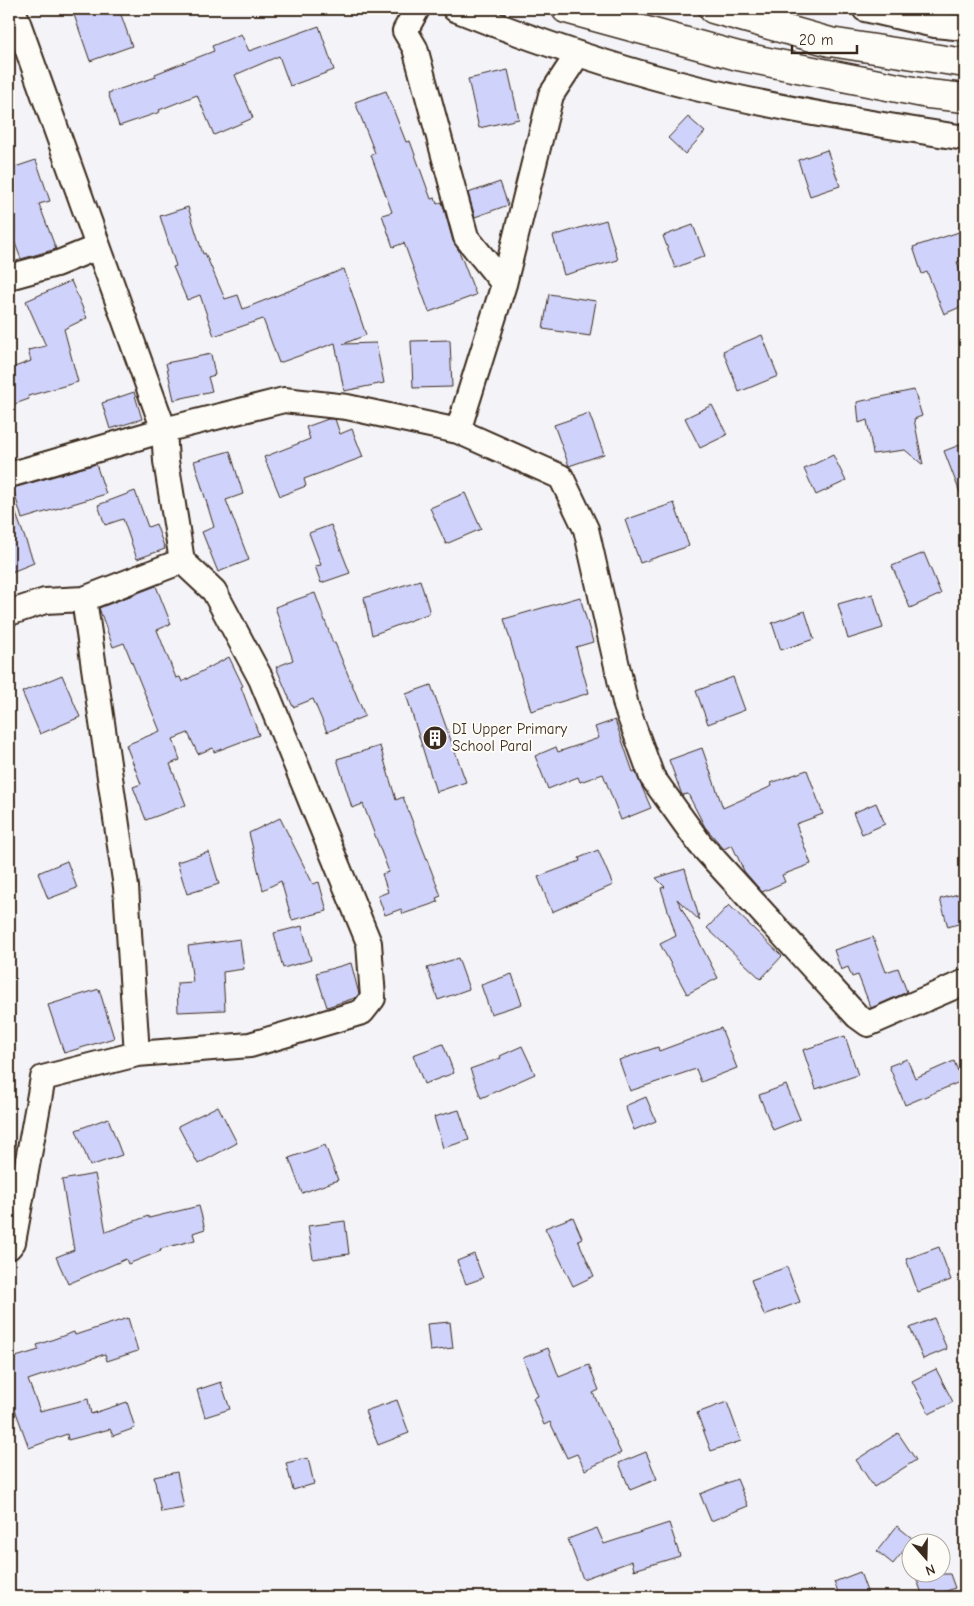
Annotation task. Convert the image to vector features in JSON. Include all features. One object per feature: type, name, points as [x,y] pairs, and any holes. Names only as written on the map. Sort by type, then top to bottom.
[{"type":"highway","points":[[566,9],[738,56],[928,94],[965,98]]},
{"type":"highway","points":[[713,9],[830,42],[965,63]]},
{"type":"street","points":[[9,1247],[13,1242],[42,1078],[137,1054],[250,1045],[362,1012],[373,998],[369,943],[261,679],[214,591],[182,561],[166,461],[164,430],[13,9]]},
{"type":"street","points":[[417,9],[405,31],[415,48],[466,237],[504,284]]},
{"type":"street","points":[[455,9],[578,54],[696,88],[860,122],[965,138]]},
{"type":"street","points":[[866,9],[935,25],[965,28]]},
{"type":"street","points":[[458,431],[504,284],[551,95],[578,54]]},
{"type":"street","points":[[9,277],[56,264],[98,247]]},
{"type":"street","points":[[9,475],[164,430],[284,400],[347,407],[458,431],[561,477],[586,529],[626,706],[652,777],[700,844],[857,1016],[868,1024],[965,982]]},
{"type":"street","points":[[9,612],[45,602],[84,598],[182,561]]},
{"type":"street","points":[[84,598],[126,887],[137,1054]]},
{"type":"building","points":[[72,9],[119,9],[132,46],[90,61]]},
{"type":"building","points":[[319,26],[334,70],[290,86],[279,56],[235,75],[253,118],[214,135],[197,95],[159,110],[160,112],[119,126],[108,93],[156,77],[155,74],[214,51],[212,46],[241,34],[249,51]]},
{"type":"building","points":[[508,70],[519,119],[479,128],[468,79]]},
{"type":"building","points":[[386,91],[406,142],[410,141],[431,199],[435,198],[437,204],[442,202],[453,241],[459,251],[476,295],[429,312],[404,243],[393,247],[382,215],[392,212],[371,155],[375,153],[355,102]]},
{"type":"building","points":[[688,117],[705,132],[685,154],[668,138]]},
{"type":"building","points":[[827,150],[840,186],[810,196],[798,160]]},
{"type":"building","points":[[36,160],[50,201],[39,204],[56,249],[21,259],[10,230],[15,228],[9,211],[9,169]]},
{"type":"building","points":[[500,182],[508,205],[475,217],[468,193]]},
{"type":"building","points":[[188,207],[203,254],[205,253],[225,299],[238,295],[243,309],[344,269],[366,335],[343,344],[376,343],[384,383],[344,391],[335,343],[279,363],[263,319],[214,336],[200,295],[187,300],[173,267],[176,266],[160,216]]},
{"type":"building","points":[[606,220],[618,260],[564,275],[553,236]]},
{"type":"building","points":[[693,225],[705,256],[675,268],[663,236]]},
{"type":"building","points":[[959,232],[965,250],[965,260],[957,262],[965,284],[965,305],[944,314],[927,272],[922,274],[913,247]]},
{"type":"building","points":[[71,281],[87,318],[64,329],[78,382],[28,396],[29,399],[9,406],[9,369],[31,361],[28,350],[46,346],[26,301]]},
{"type":"building","points":[[549,294],[596,301],[590,336],[543,329]]},
{"type":"building","points":[[762,335],[778,376],[739,392],[723,351]]},
{"type":"building","points":[[450,340],[452,387],[413,388],[411,341]]},
{"type":"building","points":[[211,354],[215,375],[208,377],[212,391],[174,400],[166,363]]},
{"type":"building","points":[[914,390],[922,416],[914,419],[923,465],[905,450],[873,454],[867,420],[859,423],[857,402]]},
{"type":"building","points":[[134,392],[142,419],[110,429],[102,403]]},
{"type":"building","points":[[712,405],[727,435],[700,448],[685,418]]},
{"type":"building","points":[[589,413],[604,454],[569,466],[554,425]]},
{"type":"building","points":[[328,419],[335,419],[340,434],[352,429],[363,457],[304,479],[306,486],[280,496],[264,457],[310,439],[306,427]]},
{"type":"building","points":[[965,443],[965,502],[964,503],[944,451]]},
{"type":"building","points":[[230,451],[243,494],[226,500],[249,560],[218,572],[202,532],[214,527],[194,461]]},
{"type":"building","points":[[833,455],[846,481],[816,495],[804,469]]},
{"type":"building","points":[[96,464],[106,494],[22,519],[13,488]]},
{"type":"building","points":[[135,491],[148,527],[156,524],[165,549],[137,559],[123,519],[105,525],[98,505]]},
{"type":"building","points":[[465,493],[481,529],[446,544],[430,508]]},
{"type":"building","points":[[11,500],[34,563],[9,573],[9,501]]},
{"type":"building","points":[[674,503],[689,546],[640,563],[625,520]]},
{"type":"building","points":[[331,525],[350,573],[321,583],[315,566],[321,565],[309,533]]},
{"type":"building","points":[[924,553],[941,594],[910,608],[892,566]]},
{"type":"building","points":[[420,580],[430,613],[372,635],[364,598]]},
{"type":"building","points":[[156,586],[171,624],[157,630],[176,678],[180,677],[182,682],[229,657],[243,686],[241,687],[259,735],[214,752],[213,748],[198,754],[188,733],[173,739],[180,760],[170,764],[186,805],[146,820],[133,787],[141,784],[126,745],[160,731],[124,643],[113,647],[99,608]]},
{"type":"building","points":[[315,593],[333,643],[335,643],[365,716],[327,732],[313,699],[293,707],[276,667],[293,660],[275,607]]},
{"type":"building","points":[[873,594],[883,628],[848,639],[838,604]]},
{"type":"building","points":[[580,597],[593,642],[576,647],[589,693],[531,711],[504,619]]},
{"type":"building","points":[[805,611],[814,639],[781,650],[772,623]]},
{"type":"building","points":[[62,675],[80,717],[40,734],[22,692]]},
{"type":"building","points":[[733,677],[745,710],[708,724],[696,691]]},
{"type":"building","name":"DI Upper Primary School Paral","points":[[431,685],[466,782],[436,792],[406,694]]},
{"type":"building","points":[[615,720],[633,772],[635,771],[651,808],[621,820],[603,774],[580,782],[578,777],[548,789],[535,756],[556,747],[558,752],[599,738],[595,727]]},
{"type":"building","points":[[380,746],[396,800],[403,797],[441,896],[436,898],[438,902],[403,914],[401,909],[385,915],[378,896],[388,892],[382,874],[389,872],[363,804],[352,808],[337,759]]},
{"type":"building","points":[[702,748],[723,808],[772,786],[771,783],[807,770],[823,814],[796,824],[811,864],[782,875],[785,882],[762,892],[744,871],[732,845],[724,849],[705,827],[688,794],[682,795],[669,760]]},
{"type":"building","points":[[876,803],[885,824],[862,834],[853,813]]},
{"type":"building","points":[[280,818],[313,884],[319,882],[327,911],[292,920],[281,881],[263,890],[249,833]]},
{"type":"building","points":[[598,850],[613,885],[552,912],[538,877],[580,861],[579,858]]},
{"type":"building","points":[[209,852],[219,884],[187,894],[177,862]]},
{"type":"building","points":[[67,861],[77,888],[48,899],[38,873]]},
{"type":"building","points":[[685,869],[700,921],[677,899],[718,978],[687,994],[660,944],[676,936],[661,888],[665,887],[656,878]]},
{"type":"building","points":[[965,892],[965,922],[948,927],[940,899]]},
{"type":"building","points":[[729,905],[782,956],[761,979],[707,928]]},
{"type":"building","points":[[302,926],[311,960],[283,968],[274,933]]},
{"type":"building","points":[[873,937],[886,972],[898,968],[907,992],[871,1008],[858,975],[852,977],[848,967],[841,970],[834,950]]},
{"type":"building","points":[[240,939],[244,969],[223,972],[225,1010],[178,1012],[177,983],[193,982],[188,946]]},
{"type":"building","points":[[458,958],[469,989],[438,1000],[427,968]]},
{"type":"building","points":[[351,963],[359,994],[355,998],[327,1007],[316,973]]},
{"type":"building","points":[[512,974],[522,1004],[491,1014],[481,985]]},
{"type":"building","points":[[99,989],[114,1038],[64,1053],[48,1005]]},
{"type":"building","points":[[721,1028],[737,1068],[701,1082],[696,1069],[630,1091],[619,1060],[658,1047],[659,1051]]},
{"type":"building","points":[[845,1036],[858,1075],[816,1089],[803,1050]]},
{"type":"building","points":[[443,1044],[454,1073],[424,1084],[413,1055]]},
{"type":"building","points":[[522,1046],[535,1074],[481,1098],[470,1069],[501,1058],[500,1056]]},
{"type":"building","points":[[907,1059],[915,1078],[954,1061],[962,1081],[905,1105],[889,1066]]},
{"type":"building","points":[[786,1085],[800,1119],[773,1130],[759,1095]]},
{"type":"building","points":[[646,1097],[656,1121],[634,1130],[625,1106]]},
{"type":"building","points":[[218,1106],[237,1143],[198,1164],[178,1126]]},
{"type":"building","points":[[459,1110],[469,1140],[443,1148],[434,1117]]},
{"type":"building","points":[[108,1118],[122,1155],[90,1166],[76,1130]]},
{"type":"building","points":[[325,1145],[338,1180],[302,1193],[289,1158]]},
{"type":"building","points":[[95,1174],[106,1232],[148,1216],[149,1218],[199,1206],[205,1229],[193,1233],[195,1240],[160,1249],[161,1251],[128,1264],[126,1259],[68,1284],[56,1257],[74,1250],[62,1180]]},
{"type":"building","points":[[573,1217],[582,1238],[578,1240],[594,1276],[573,1286],[545,1228]]},
{"type":"building","points":[[345,1221],[349,1254],[313,1259],[308,1226]]},
{"type":"building","points":[[939,1247],[951,1280],[918,1292],[906,1259]]},
{"type":"building","points":[[474,1254],[483,1278],[466,1284],[457,1261]]},
{"type":"building","points":[[787,1267],[800,1302],[764,1315],[751,1280]]},
{"type":"building","points":[[128,1318],[138,1351],[107,1361],[105,1354],[28,1380],[40,1411],[88,1399],[91,1414],[127,1402],[135,1428],[113,1436],[110,1429],[68,1440],[67,1434],[29,1448],[9,1393],[9,1359],[39,1350],[37,1345],[74,1332],[75,1335]]},
{"type":"building","points":[[934,1318],[947,1349],[923,1359],[910,1328]]},
{"type":"building","points":[[450,1322],[453,1348],[430,1351],[427,1324]]},
{"type":"building","points":[[548,1348],[559,1377],[589,1365],[599,1390],[593,1393],[621,1453],[585,1470],[577,1454],[567,1458],[550,1422],[544,1425],[533,1398],[538,1396],[523,1358]]},
{"type":"building","points":[[936,1369],[953,1402],[929,1414],[912,1381]]},
{"type":"building","points":[[221,1382],[230,1409],[205,1417],[197,1390]]},
{"type":"building","points":[[397,1400],[409,1433],[378,1445],[365,1411]]},
{"type":"building","points":[[727,1402],[741,1441],[711,1451],[697,1413]]},
{"type":"building","points":[[898,1433],[916,1460],[874,1487],[856,1460]]},
{"type":"building","points":[[646,1452],[657,1479],[630,1490],[619,1463]]},
{"type":"building","points":[[308,1458],[314,1484],[293,1490],[286,1463]]},
{"type":"building","points":[[177,1472],[184,1508],[161,1512],[154,1477]]},
{"type":"building","points":[[737,1479],[748,1506],[711,1521],[700,1494]]},
{"type":"building","points":[[669,1523],[680,1556],[634,1570],[632,1561],[583,1579],[568,1539],[597,1528],[604,1544]]},
{"type":"building","points":[[897,1526],[907,1534],[902,1534],[902,1553],[893,1564],[877,1551]]},
{"type":"building","points":[[860,1572],[869,1597],[840,1597],[834,1582]]},
{"type":"building","points":[[952,1580],[955,1588],[930,1597],[923,1597],[918,1584],[952,1584]]},
{"type":"place","name":"DI Upper Primary School Paral","points":[[435,738]]}]
